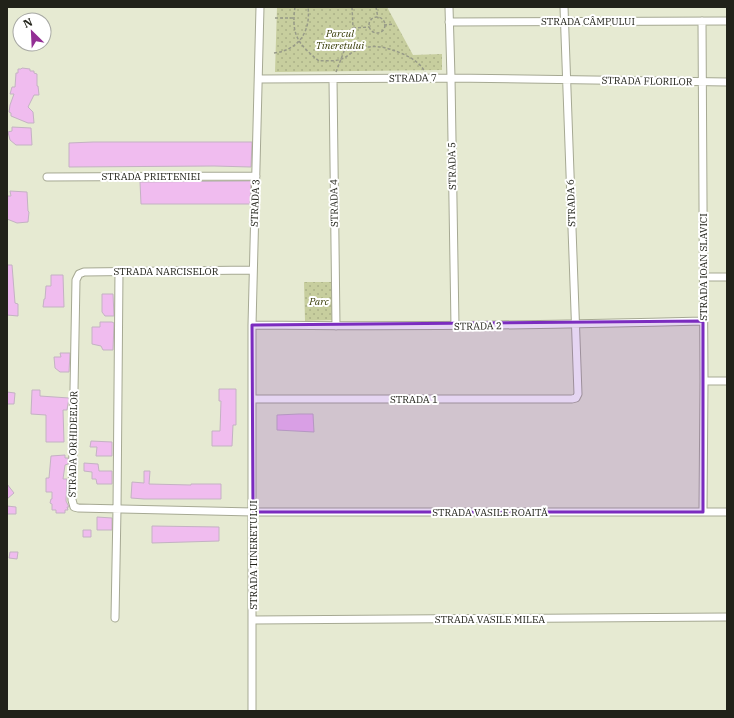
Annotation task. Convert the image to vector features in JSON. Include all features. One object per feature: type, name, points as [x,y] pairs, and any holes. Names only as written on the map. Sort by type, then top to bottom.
[{"type":"street","name":"STRADA 3","points":[[252,399],[253,270],[260,7]]},
{"type":"street","name":"STRADA 5","points":[[448,7],[451,78],[455,326]]},
{"type":"street","name":"STRADA 6","points":[[564,7],[576,324],[578,394],[576,398]]},
{"type":"street","name":"STRADA IOAN SLAVICI","points":[[702,21],[704,277],[703,512]]},
{"type":"street","name":"STRADA CÂMPULUI","points":[[449,22],[727,21]]},
{"type":"street","name":"STRADA 7","points":[[259,79],[451,78],[567,80]]},
{"type":"street","name":"STRADA 4","points":[[333,79],[336,326]]},
{"type":"street","name":"STRADA FLORILOR","points":[[567,80],[727,82]]},
{"type":"street","name":"STRADA PRIETENIEI","points":[[47,177],[256,176]]},
{"type":"street","name":"STRADA NARCISELOR","points":[[79,274],[84,272],[119,271],[253,270]]},
{"type":"street","points":[[115,618],[119,271]]},
{"type":"street","name":"STRADA ORHIDEELOR","points":[[79,274],[76,280],[72,500],[74,507],[253,512]]},
{"type":"street","points":[[704,277],[727,277]]},
{"type":"street","name":"STRADA 2","points":[[252,325],[455,326],[703,321]]},
{"type":"street","points":[[704,381],[727,381]]},
{"type":"street","name":"STRADA 1","points":[[252,399],[572,400],[576,398]]},
{"type":"street","name":"STRADA TINERETULUI","points":[[252,399],[252,711]]},
{"type":"street","name":"STRADA VASILE ROAITĂ","points":[[253,512],[727,512]]},
{"type":"street","name":"STRADA VASILE MILEA","points":[[253,620],[727,616]]},
{"type":"path","points":[[295,7],[295,32],[299,42],[304,50],[319,61],[340,60],[355,51],[367,48],[390,48],[410,57],[421,65],[425,72]]},
{"type":"path","points":[[274,53],[290,48],[299,42],[304,36],[308,26],[308,7]]},
{"type":"path","points":[[333,79],[353,28],[352,7]]},
{"type":"path","points":[[376,7],[378,18],[381,19],[384,25],[382,31],[376,33],[372,32],[369,26],[371,20],[378,18]]},
{"type":"path","points":[[275,18],[294,18]]},
{"type":"path","points":[[384,25],[394,24]]},
{"type":"path","points":[[353,28],[369,26]]},
{"type":"highlighted area","points":[[703,321],[703,512],[253,512],[252,325]]},
{"type":"green space","name":"Parcul Tineretului","points":[[277,7],[387,7],[413,55],[442,54],[442,70],[275,72]]},
{"type":"green space","name":"Parc","points":[[304,282],[334,282],[334,320],[305,321]]},
{"type":"building","points":[[18,69],[30,69],[30,71],[34,71],[34,73],[37,74],[39,95],[34,95],[28,107],[33,112],[34,123],[28,123],[11,116],[11,113],[9,112],[14,94],[10,94],[12,87],[15,87],[16,73],[18,73]]},
{"type":"building","points":[[12,127],[31,128],[32,145],[16,145],[10,140],[8,132],[12,131]]},
{"type":"building","points":[[252,142],[251,167],[69,167],[69,143]]},
{"type":"building","points":[[251,181],[250,204],[141,204],[140,182]]},
{"type":"building","points":[[10,191],[27,192],[29,212],[28,222],[17,223],[7,219],[7,196],[11,196]]},
{"type":"building","points":[[7,265],[12,265],[15,303],[18,304],[18,316],[7,315]]},
{"type":"building","points":[[51,275],[63,275],[64,307],[43,307],[46,286],[51,286]]},
{"type":"building","points":[[102,294],[113,294],[114,316],[105,316],[102,312]]},
{"type":"building","points":[[100,322],[114,323],[113,350],[103,350],[101,346],[92,344],[92,327],[100,327]]},
{"type":"building","points":[[60,353],[70,353],[69,372],[60,372],[55,368],[54,357],[61,357]]},
{"type":"building","points":[[219,389],[236,389],[236,425],[233,425],[232,446],[212,446],[212,431],[220,431],[221,401],[219,401]]},
{"type":"building","points":[[32,390],[40,390],[40,396],[69,398],[67,410],[63,410],[64,442],[46,442],[46,415],[31,414]]},
{"type":"building","points":[[7,392],[15,393],[14,404],[7,404]]},
{"type":"building","points":[[313,414],[314,432],[277,430],[277,415]]},
{"type":"building","points":[[91,441],[112,442],[112,456],[96,456],[97,447],[90,447]]},
{"type":"building","points":[[65,455],[65,458],[68,458],[68,464],[65,465],[63,479],[67,479],[66,501],[69,507],[67,507],[68,510],[65,510],[65,513],[56,513],[56,510],[52,510],[52,504],[50,503],[52,499],[52,492],[46,492],[46,478],[49,478],[51,456]]},
{"type":"building","points":[[84,463],[98,464],[99,471],[112,471],[112,484],[97,484],[96,479],[92,479],[92,472],[84,471]]},
{"type":"building","points":[[144,471],[150,471],[149,484],[221,484],[221,499],[131,498],[132,482],[144,483]]},
{"type":"building","points":[[7,484],[14,493],[7,499]]},
{"type":"building","points":[[7,506],[16,507],[16,514],[7,514]]},
{"type":"building","points":[[97,517],[112,518],[112,530],[97,530]]},
{"type":"building","points":[[152,526],[219,527],[219,541],[152,543]]},
{"type":"building","points":[[83,530],[91,530],[91,537],[83,537]]},
{"type":"building","points":[[10,552],[18,552],[17,559],[9,558]]}]
